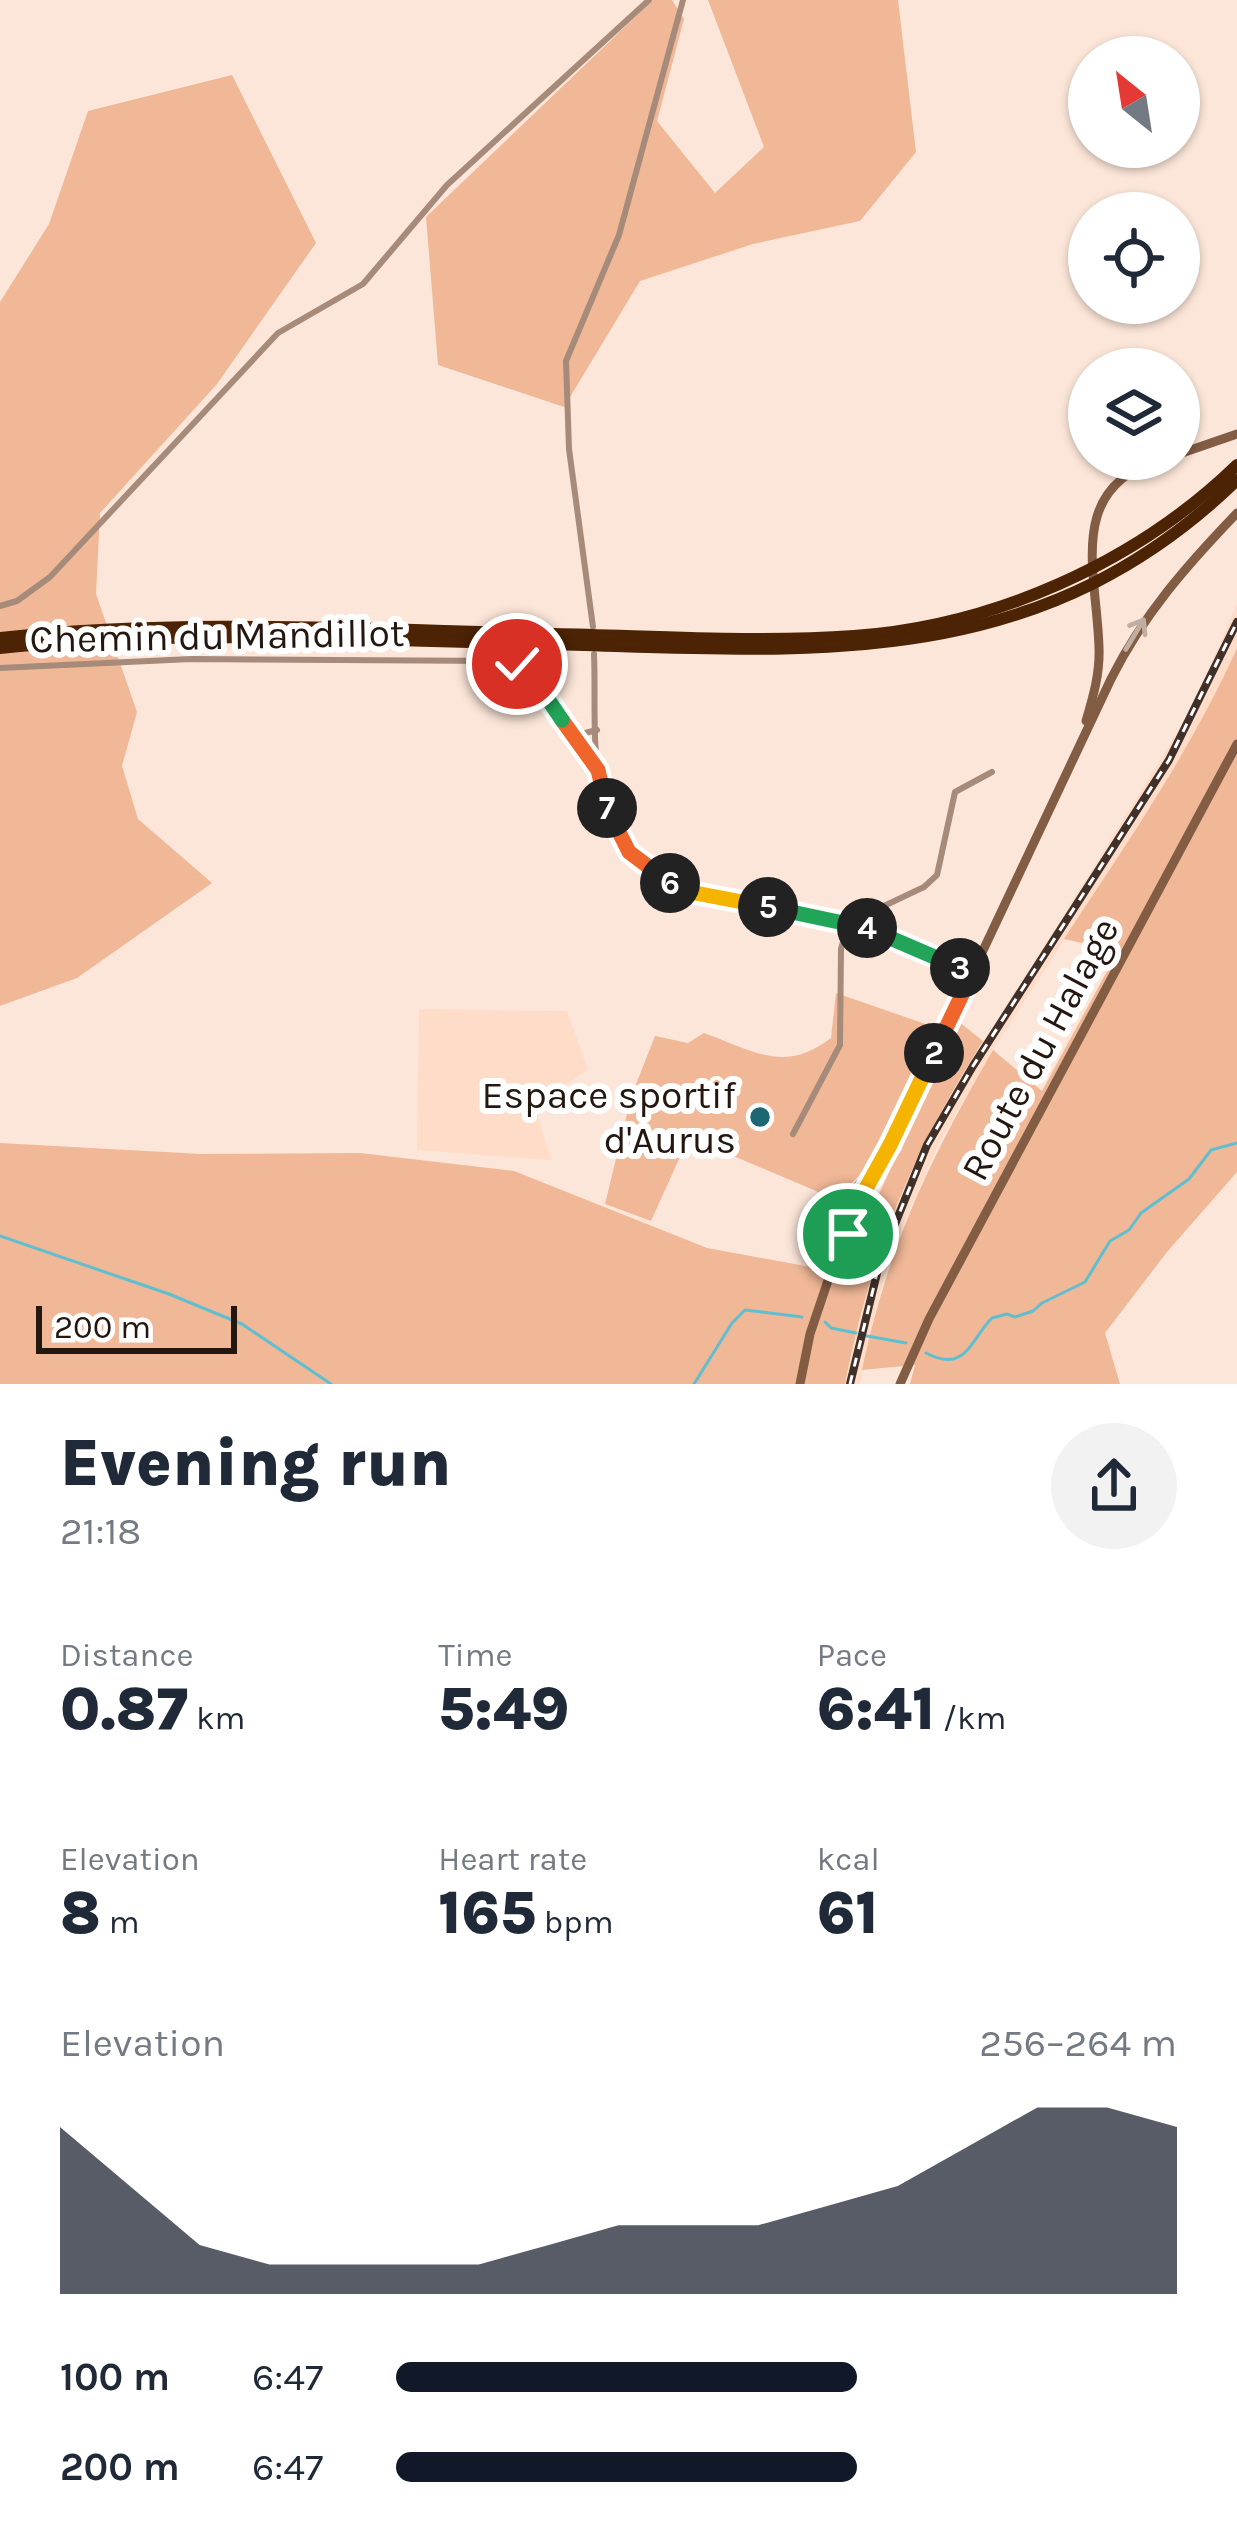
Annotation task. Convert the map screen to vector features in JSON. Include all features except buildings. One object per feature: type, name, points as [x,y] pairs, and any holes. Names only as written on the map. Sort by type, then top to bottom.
[{"type":"highway","points":[[1107,567],[1178,516],[1237,465]]},
{"type":"highway","points":[[0,648],[220,636],[852,648],[956,632],[1072,585],[1188,523],[1237,480]]},
{"type":"highway","points":[[0,638],[147,627],[856,636],[920,627],[1072,585]]},
{"type":"main road","points":[[1200,447],[1237,434]]},
{"type":"main road","points":[[1081,738],[1099,665],[1091,543],[1094,519],[1120,480]]},
{"type":"main road","points":[[800,1384],[810,1334],[842,1239],[849,1231],[849,1219],[972,974],[1081,738],[1146,616],[1237,513]]},
{"type":"main road","name":"Route du Halage","points":[[901,1384],[929,1318],[1237,743]]},
{"type":"main road","points":[[833,1267],[828,1240],[818,1223],[823,1214],[838,1209],[884,1156]]},
{"type":"main road","points":[[838,1209],[849,1219]]},
{"type":"main road","points":[[828,1240],[842,1239]]},
{"type":"street","points":[[0,606],[17,601],[50,577],[278,333],[363,284],[446,185],[649,0]]},
{"type":"street","points":[[593,626],[569,449],[566,361],[619,235],[683,0]]},
{"type":"street","points":[[594,654],[602,791],[619,835],[636,860],[690,892],[848,923],[972,974]]},
{"type":"street","name":"Chemin du Mandillot","points":[[0,668],[191,659],[503,661],[530,674],[598,770]]},
{"type":"street","points":[[573,736],[598,730]]},
{"type":"street","points":[[848,923],[924,887],[937,875],[955,792],[992,772]]},
{"type":"street","points":[[793,1134],[840,1045],[841,950],[848,923]]},
{"type":"shaded area","points":[[653,0],[672,0],[684,19],[657,121],[715,193],[764,147],[708,0],[898,0],[916,152],[860,221],[753,244],[640,281],[564,407],[438,365],[426,217]]},
{"type":"shaded area","points":[[232,75],[316,243],[217,384],[100,513],[96,594],[137,712],[122,766],[138,819],[212,883],[77,978],[0,1006],[0,302],[49,224],[88,111]]},
{"type":"shaded area","points":[[1237,603],[1237,648],[1214,700],[939,1143],[894,1245],[860,1384],[845,1384],[870,1274],[897,1200],[932,1127],[1193,707]]},
{"type":"shaded area","points":[[1237,648],[1237,1172],[1105,1333],[1120,1384],[910,1384],[915,1365],[862,1370],[898,1242],[949,1129],[993,1050],[1042,1091],[1118,951],[1064,939],[1178,760]]},
{"type":"shaded area","name":"Espace sportif d'Aurus","points":[[836,993],[934,1027],[893,1123],[865,1169],[848,1186],[830,1197],[689,1137],[651,1221],[605,1204],[631,1097],[655,1036],[688,1043],[704,1033],[769,1056],[798,1055],[831,1038]]},
{"type":"shaded area","points":[[419,1009],[567,1011],[588,1070],[534,1104],[551,1160],[417,1150]]},
{"type":"shaded area","points":[[958,1021],[983,1041],[934,1125],[897,1205],[868,1289],[845,1384],[0,1384],[0,1143],[201,1154],[360,1153],[514,1171],[707,1248],[843,1273]]},
{"type":"waterway","points":[[926,1353],[959,1357],[992,1318],[1033,1311],[1085,1282],[1110,1241],[1189,1179],[1211,1150],[1237,1143]]},
{"type":"waterway","points":[[0,1236],[242,1324],[331,1384]]},
{"type":"waterway","points":[[694,1384],[745,1310],[802,1317]]},
{"type":"waterway","points":[[825,1322],[831,1328],[856,1333]]},
{"type":"waterway","points":[[867,1336],[906,1343]]},
{"type":"railway","points":[[850,1384],[880,1261],[927,1145],[1169,760],[1237,622]]},
{"type":"place","name":"Espace sportif d'Aurus","points":[[760,1117]]},
{"type":"route","points":[[517,664],[530,674],[598,770],[609,813],[629,852],[656,874],[690,892],[859,925],[972,974],[880,1169],[849,1219],[848,1234]]}]
